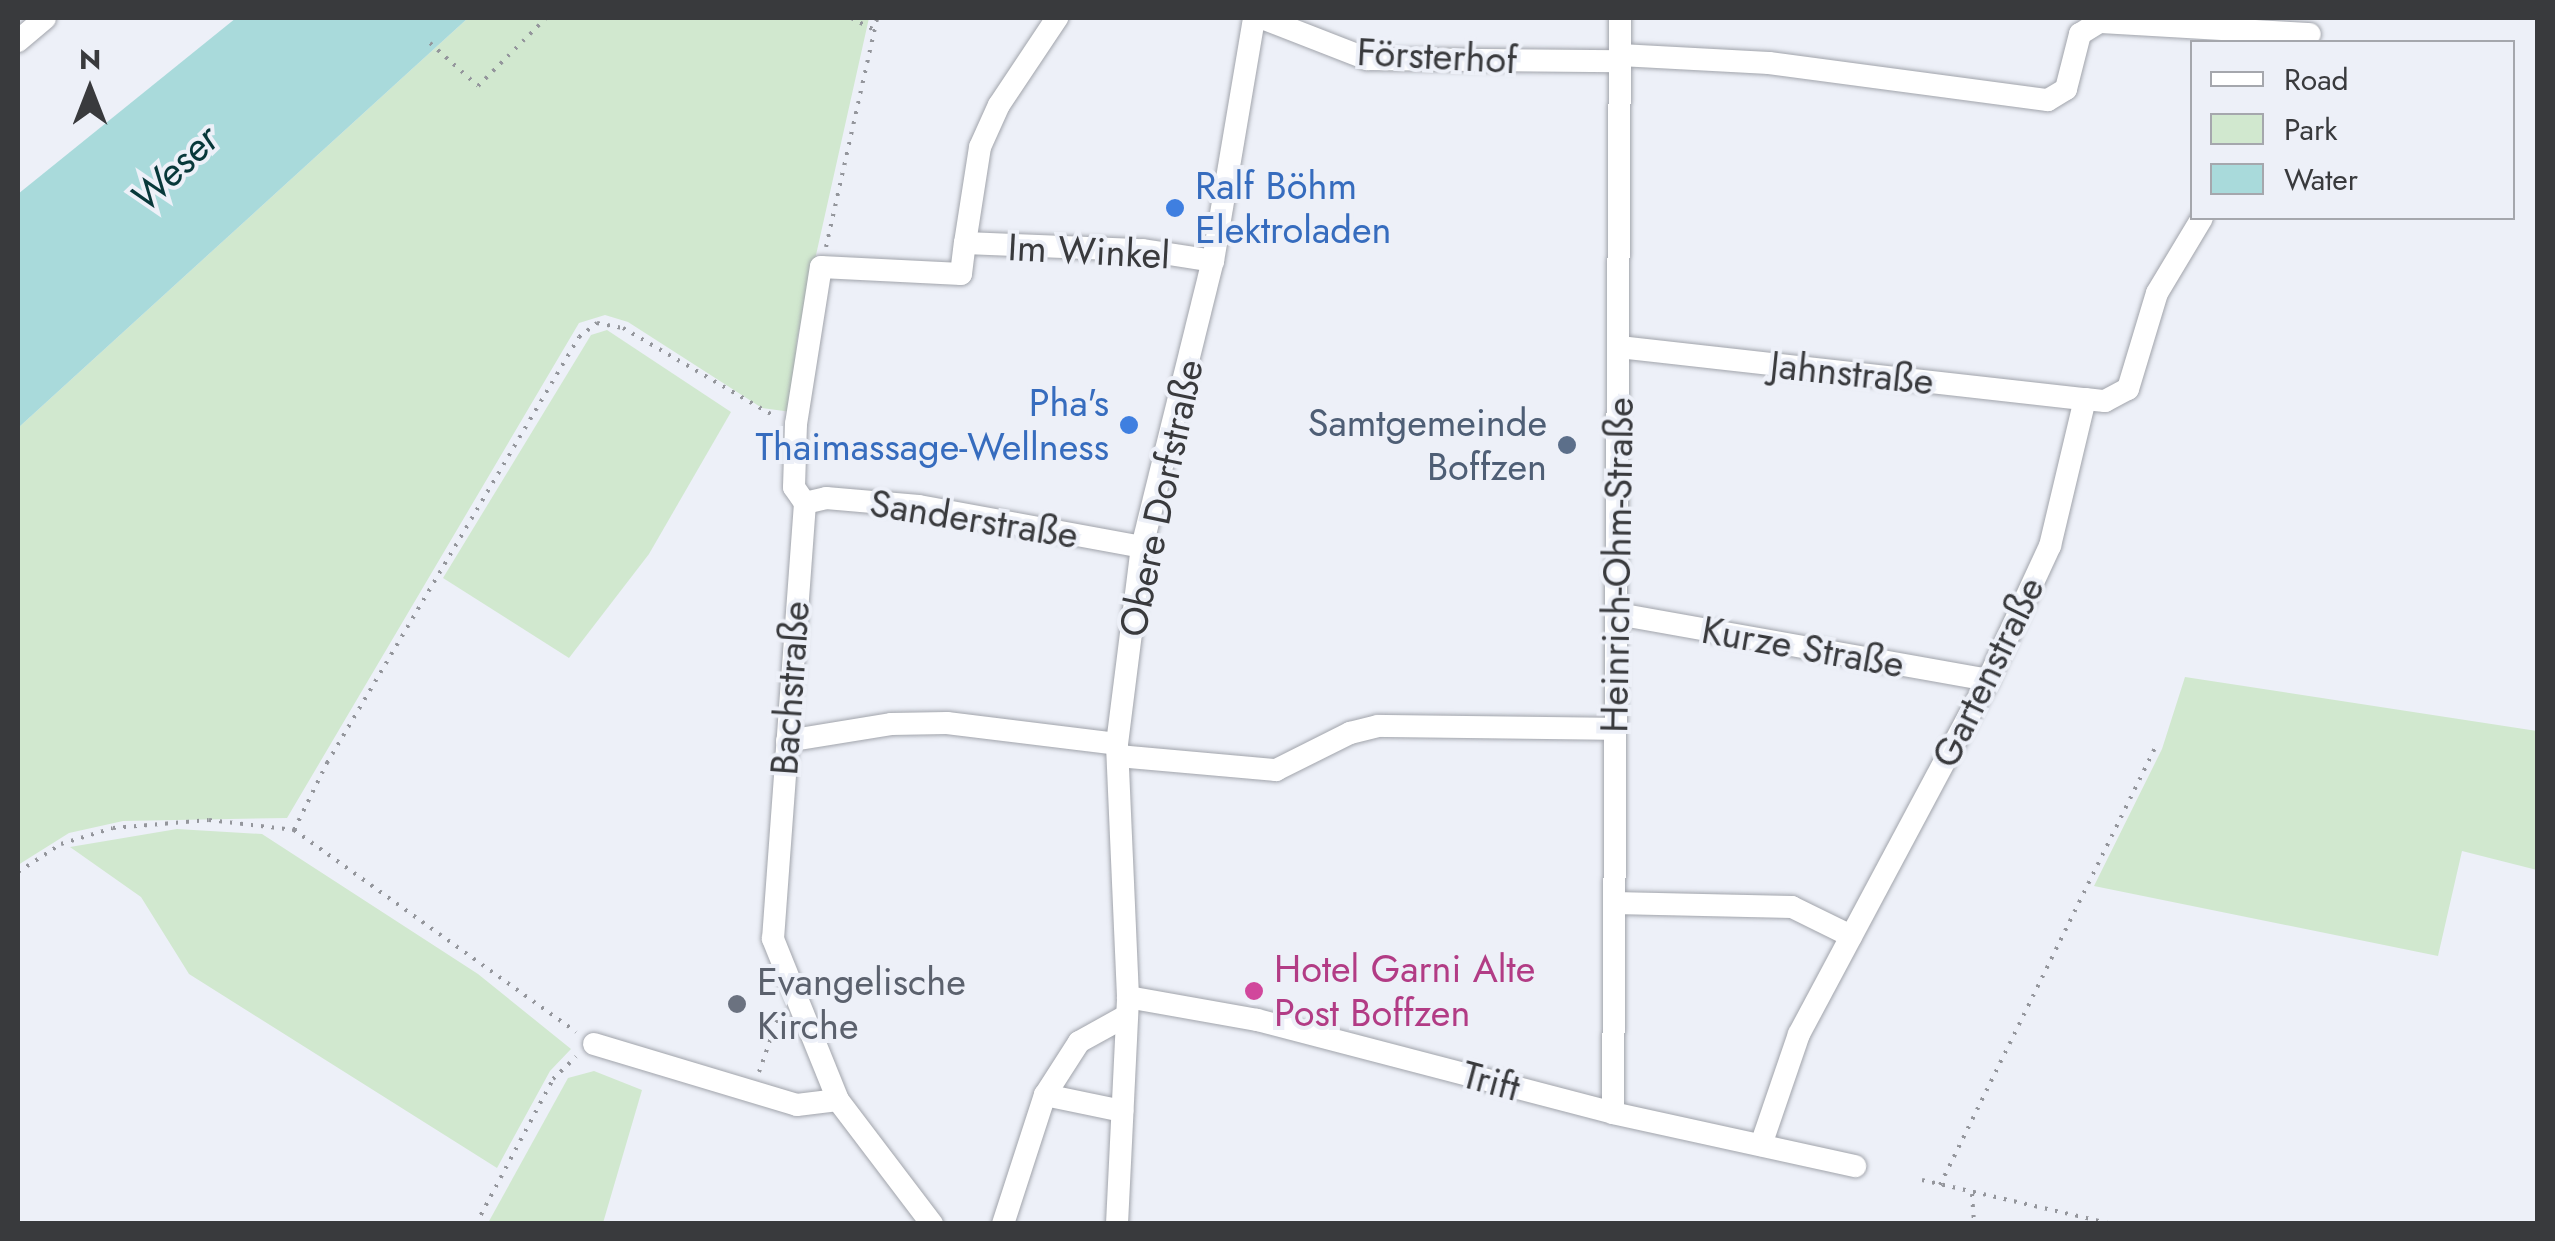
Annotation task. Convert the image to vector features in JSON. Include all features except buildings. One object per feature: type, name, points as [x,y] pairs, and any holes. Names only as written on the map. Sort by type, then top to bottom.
[{"type":"street","points":[[18,41],[45,18]]},
{"type":"street","name":"Im Winkel","points":[[821,268],[961,274],[980,147],[999,105],[1057,18]]},
{"type":"street","name":"Obere Dorfstraße","points":[[1117,1224],[1127,1006],[1118,750],[1142,547],[1212,261],[1254,18]]},
{"type":"street","name":"Försterhof","points":[[1262,18],[1367,59],[1620,58]]},
{"type":"street","name":"Heinrich-Ohm-Straße","points":[[1613,1113],[1620,18]]},
{"type":"street","points":[[1620,58],[1769,62],[2048,100],[2066,89],[2080,34],[2099,22],[2311,31]]},
{"type":"street","points":[[2084,399],[2105,401],[2128,388],[2158,293],[2201,220]]},
{"type":"street","name":"Im Winkel","points":[[965,243],[1143,250],[1212,261]]},
{"type":"street","name":"Bachstraße","points":[[821,268],[796,424],[794,487],[805,503],[773,939],[794,1002],[838,1100],[932,1224]]},
{"type":"street","name":"Jahnstraße","points":[[1619,347],[2084,399]]},
{"type":"street","name":"Gartenstraße","points":[[1761,1146],[1786,1065],[1988,680],[2050,546],[2070,486],[2084,399]]},
{"type":"street","name":"Sanderstraße","points":[[805,503],[826,498],[919,506],[1142,547]]},
{"type":"street","name":"Kurze Straße","points":[[1618,614],[1988,680]]},
{"type":"street","points":[[788,741],[891,724],[947,723],[1276,770],[1301,761],[1350,733],[1378,726],[1615,729]]},
{"type":"street","points":[[1614,904],[1780,906],[1851,936]]},
{"type":"street","points":[[1003,1224],[1045,1095],[1079,1042],[1127,1006]]},
{"type":"street","name":"Trift","points":[[1127,1006],[1257,1020],[1613,1113],[1854,1166]]},
{"type":"street","points":[[594,1044],[796,1105],[838,1100]]},
{"type":"street","points":[[1045,1095],[1122,1111]]},
{"type":"path","points":[[430,43],[478,86],[546,18]]},
{"type":"path","points":[[851,18],[874,30]]},
{"type":"path","points":[[821,268],[877,18]]},
{"type":"path","points":[[294,830],[326,762],[569,354],[596,323],[624,328],[749,407],[796,424]]},
{"type":"path","points":[[1940,1185],[2156,746]]},
{"type":"path","points":[[18,872],[61,844],[112,828],[210,820],[294,830],[594,1044],[553,1079],[476,1224]]},
{"type":"path","points":[[752,1093],[777,1016],[794,1002]]},
{"type":"path","points":[[1922,1180],[2113,1224]]},
{"type":"path","points":[[1972,1194],[1974,1224]]},
{"type":"green space","points":[[468,18],[869,18],[797,340],[791,412],[762,408],[628,322],[605,315],[579,323],[287,818],[123,821],[69,833],[18,865],[18,428]]},
{"type":"green space","points":[[607,330],[731,412],[649,554],[569,658],[443,578],[591,335]]},
{"type":"green space","points":[[2185,677],[2537,731],[2537,870],[2462,851],[2438,956],[2094,886],[2162,749]]},
{"type":"green space","points":[[177,829],[262,834],[478,974],[571,1049],[550,1071],[497,1168],[189,974],[141,897],[70,847]]},
{"type":"green space","points":[[594,1071],[642,1090],[603,1223],[488,1223],[568,1078]]},
{"type":"water","name":"Weser","points":[[236,18],[468,18],[18,428],[18,194]]},
{"type":"place","name":"Ralf Böhm Elektroladen","points":[[1175,208]]},
{"type":"place","name":"Pha's Thaimassage-Wellness","points":[[1129,425]]},
{"type":"place","name":"Samtgemeinde Boffzen","points":[[1567,445]]},
{"type":"place","name":"Hotel Garni Alte Post Boffzen","points":[[1254,991]]},
{"type":"place","name":"Evangelische Kirche","points":[[737,1004]]}]
